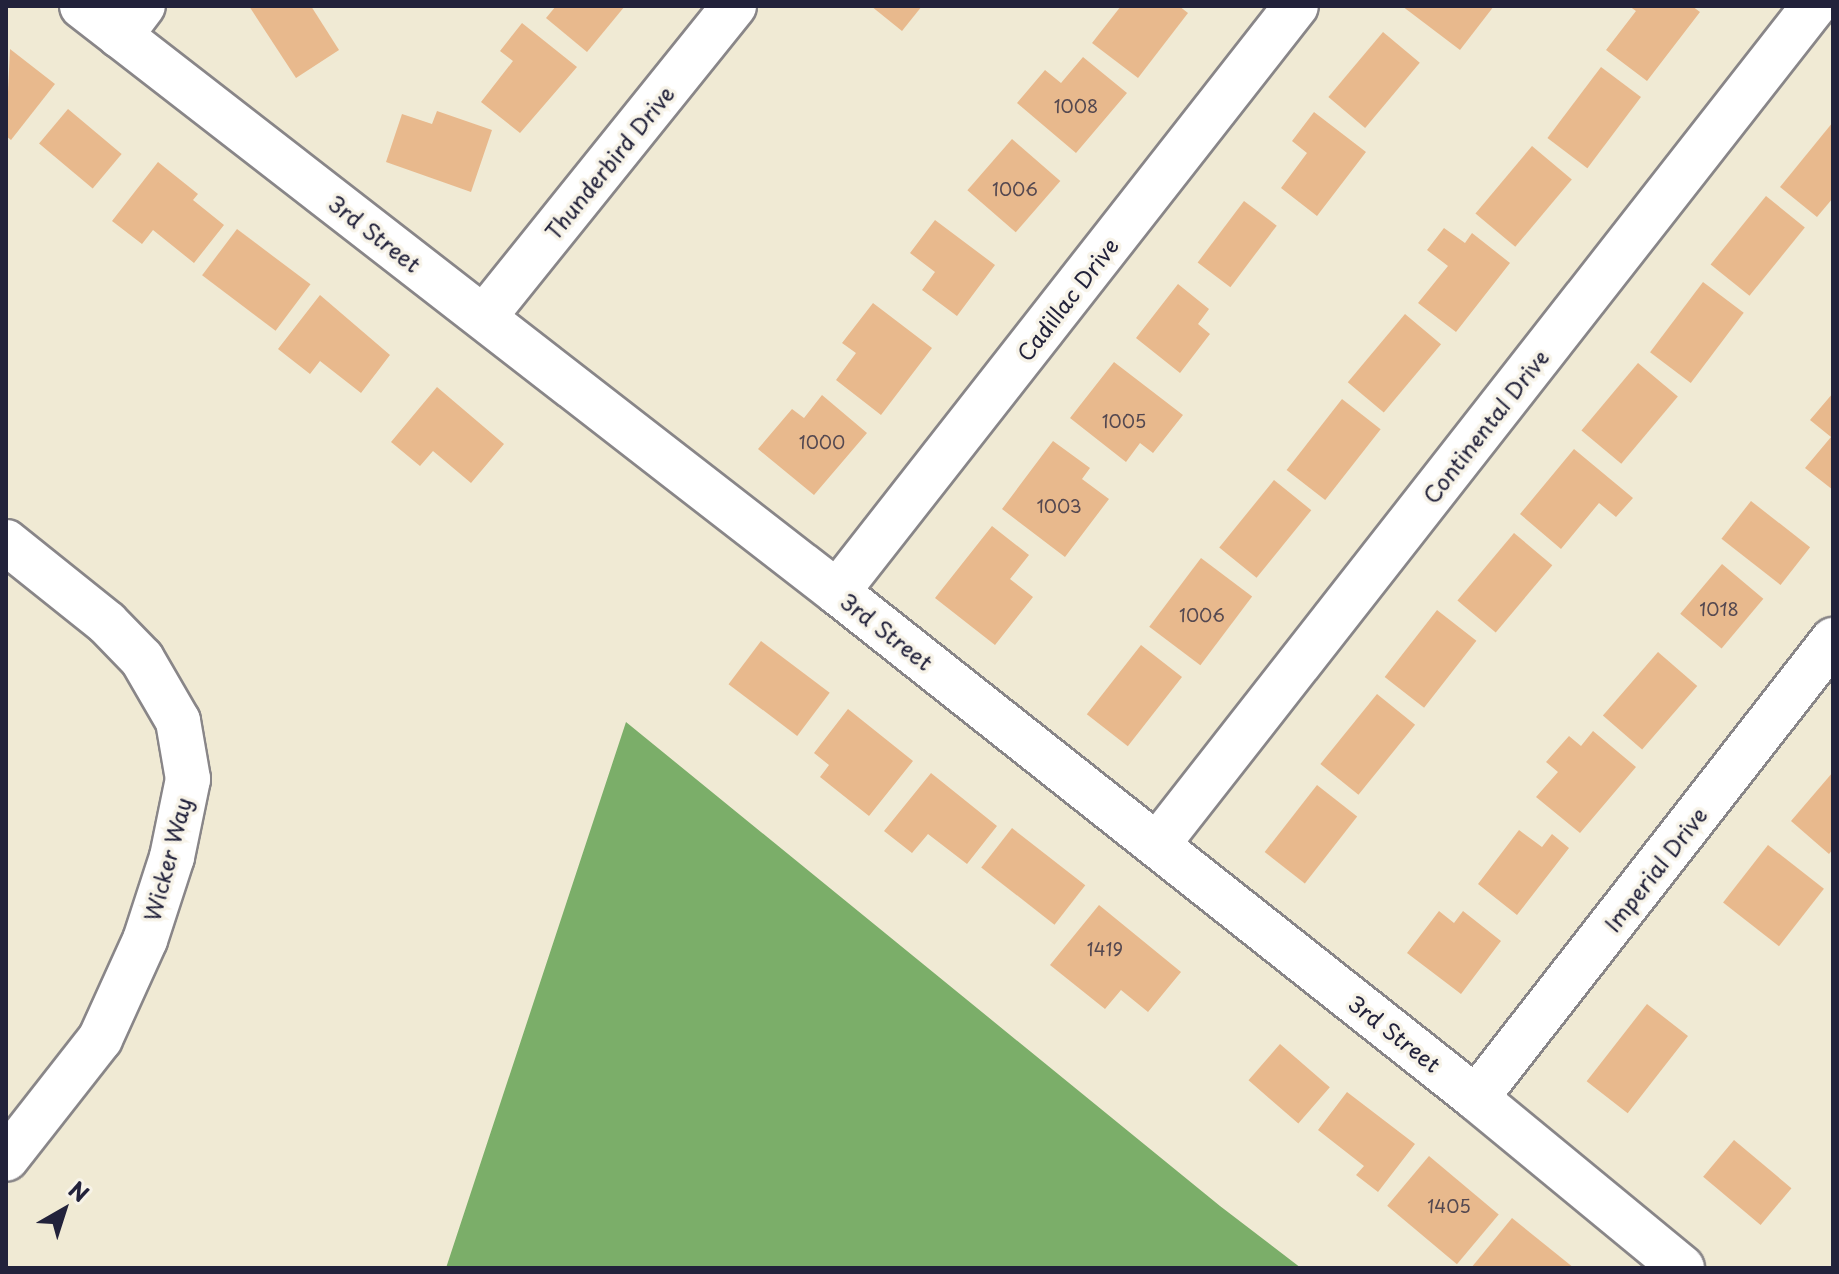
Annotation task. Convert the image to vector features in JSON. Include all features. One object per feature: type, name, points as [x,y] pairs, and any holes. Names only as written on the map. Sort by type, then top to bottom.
[{"type":"street","name":"3rd Street","points":[[82,6],[132,21],[484,317],[1476,1098],[1682,1268]]},
{"type":"street","name":"Thunderbird Drive","points":[[484,317],[734,6]]},
{"type":"street","name":"Cadillac Drive","points":[[837,592],[1296,6]]},
{"type":"street","name":"Continental Drive","points":[[1157,845],[1814,6]]},
{"type":"street","name":"Wicker Way","points":[[6,542],[107,623],[142,659],[178,721],[188,779],[172,857],[154,913],[100,1039],[6,1159]]},
{"type":"street","name":"Imperial Drive","points":[[1476,1098],[1833,640]]},
{"type":"green space","points":[[626,722],[1220,1206],[1301,1268],[446,1268]]},
{"type":"building","points":[[249,6],[311,6],[339,50],[296,78]]},
{"type":"building","points":[[556,6],[625,6],[587,52],[546,18]]},
{"type":"building","points":[[871,6],[922,6],[902,31]]},
{"type":"building","points":[[1121,6],[1179,6],[1188,13],[1138,78],[1092,43]]},
{"type":"building","points":[[1402,6],[1494,6],[1460,50]]},
{"type":"building","points":[[1629,6],[1692,6],[1700,12],[1647,81],[1606,50],[1636,11]]},
{"type":"building","points":[[522,23],[577,67],[520,133],[481,102],[513,61],[500,51]]},
{"type":"building","points":[[1383,32],[1420,63],[1365,128],[1328,97]]},
{"type":"building","points":[[10,49],[55,84],[11,140],[6,136]]},
{"type":"building","points":[[1083,57],[1127,93],[1076,153],[1017,103],[1045,70],[1061,83]]},
{"type":"building","points":[[1601,67],[1641,97],[1587,168],[1547,138]]},
{"type":"building","points":[[68,109],[122,154],[93,188],[39,143]]},
{"type":"building","points":[[437,111],[492,130],[471,192],[386,162],[402,114],[432,124]]},
{"type":"building","points":[[1314,112],[1366,152],[1317,216],[1281,188],[1307,153],[1292,141]]},
{"type":"building","points":[[1833,122],[1833,198],[1817,217],[1780,187]]},
{"type":"building","points":[[1012,139],[1060,181],[1016,232],[967,190]]},
{"type":"building","points":[[1532,146],[1572,179],[1515,247],[1475,213]]},
{"type":"building","points":[[158,162],[198,194],[193,200],[224,225],[194,263],[153,230],[142,244],[112,221]]},
{"type":"building","points":[[1766,196],[1805,227],[1749,296],[1711,264]]},
{"type":"building","points":[[1244,201],[1277,226],[1230,287],[1198,262]]},
{"type":"building","points":[[935,220],[995,265],[957,316],[922,290],[935,272],[910,253]]},
{"type":"building","points":[[1444,228],[1465,243],[1472,233],[1510,263],[1456,332],[1418,303],[1448,266],[1427,250]]},
{"type":"building","points":[[237,229],[310,284],[276,331],[202,275]]},
{"type":"building","points":[[1703,282],[1744,313],[1691,383],[1650,352]]},
{"type":"building","points":[[1178,284],[1209,309],[1198,324],[1210,334],[1180,373],[1136,338]]},
{"type":"building","points":[[320,295],[390,355],[361,393],[320,361],[310,374],[278,349]]},
{"type":"building","points":[[873,303],[932,348],[881,415],[836,380],[856,353],[842,343]]},
{"type":"building","points":[[1405,314],[1441,344],[1384,412],[1348,382]]},
{"type":"building","points":[[1114,362],[1183,415],[1153,453],[1140,443],[1126,462],[1070,418]]},
{"type":"building","points":[[1638,363],[1678,396],[1621,464],[1581,430]]},
{"type":"building","points":[[437,387],[504,444],[471,483],[433,451],[420,466],[391,442]]},
{"type":"building","points":[[1833,393],[1833,490],[1805,468],[1831,437],[1810,420]]},
{"type":"building","points":[[822,395],[867,433],[814,495],[758,449],[792,409],[804,418]]},
{"type":"building","points":[[1342,399],[1381,429],[1325,500],[1287,470]]},
{"type":"building","points":[[1053,441],[1090,468],[1082,479],[1109,499],[1065,557],[1002,509]]},
{"type":"building","points":[[1574,449],[1633,498],[1616,517],[1599,503],[1561,549],[1520,514]]},
{"type":"building","points":[[1274,480],[1311,510],[1257,578],[1219,548]]},
{"type":"building","points":[[1751,501],[1810,547],[1781,585],[1721,539]]},
{"type":"building","points":[[992,526],[1029,555],[1010,579],[1033,597],[995,645],[935,598]]},
{"type":"building","points":[[1514,533],[1552,565],[1496,633],[1457,600]]},
{"type":"building","points":[[1201,558],[1252,597],[1200,665],[1149,627]]},
{"type":"building","points":[[1722,564],[1763,599],[1722,649],[1680,614]]},
{"type":"building","points":[[1437,610],[1476,641],[1424,708],[1385,677]]},
{"type":"building","points":[[761,641],[830,693],[797,736],[729,684]]},
{"type":"building","points":[[1141,645],[1182,677],[1128,746],[1087,714]]},
{"type":"building","points":[[1658,652],[1697,686],[1642,750],[1603,715]]},
{"type":"building","points":[[1377,694],[1415,725],[1358,795],[1320,764]]},
{"type":"building","points":[[848,709],[913,761],[869,816],[820,777],[829,765],[814,753]]},
{"type":"building","points":[[1593,731],[1636,767],[1580,833],[1536,797],[1558,772],[1546,762],[1569,736],[1581,746]]},
{"type":"building","points":[[1833,772],[1833,849],[1829,854],[1791,821]]},
{"type":"building","points":[[931,773],[997,826],[967,864],[928,834],[912,853],[884,831]]},
{"type":"building","points":[[1317,785],[1357,816],[1305,883],[1265,852]]},
{"type":"building","points":[[1012,828],[1085,885],[1055,925],[981,867]]},
{"type":"building","points":[[1519,830],[1542,847],[1552,834],[1569,848],[1517,915],[1478,884]]},
{"type":"building","points":[[1768,845],[1824,889],[1779,946],[1723,903]]},
{"type":"building","points":[[1099,905],[1181,972],[1148,1012],[1121,990],[1105,1009],[1050,965]]},
{"type":"building","points":[[1439,911],[1454,923],[1463,911],[1501,941],[1461,994],[1407,953]]},
{"type":"building","points":[[1647,1004],[1688,1036],[1628,1113],[1587,1081]]},
{"type":"building","points":[[1280,1044],[1330,1087],[1298,1124],[1249,1080]]},
{"type":"building","points":[[1347,1092],[1415,1144],[1378,1192],[1356,1175],[1364,1166],[1318,1130]]},
{"type":"building","points":[[1734,1140],[1791,1188],[1761,1225],[1703,1177]]},
{"type":"building","points":[[1429,1156],[1499,1214],[1457,1264],[1387,1206]]},
{"type":"building","points":[[1512,1218],[1574,1268],[1471,1268]]}]
